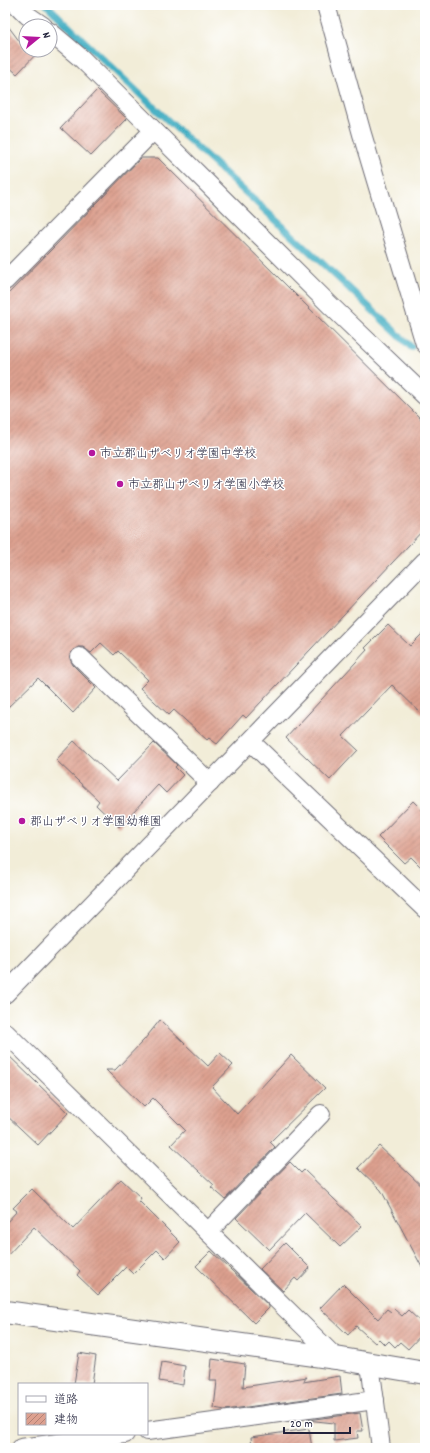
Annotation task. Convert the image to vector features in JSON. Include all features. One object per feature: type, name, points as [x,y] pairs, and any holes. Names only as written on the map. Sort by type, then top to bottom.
[{"type":"street","points":[[17,5],[31,18]]},
{"type":"street","points":[[326,5],[362,134],[425,344]]},
{"type":"street","points":[[58,39],[82,59],[330,306],[425,396]]},
{"type":"street","points":[[5,282],[153,131]]},
{"type":"street","points":[[5,994],[425,561]]},
{"type":"street","points":[[80,657],[210,783]]},
{"type":"street","points":[[251,742],[425,909]]},
{"type":"street","points":[[5,1032],[336,1358]]},
{"type":"street","points":[[208,1232],[321,1114]]},
{"type":"street","points":[[5,1312],[336,1358],[425,1373]]},
{"type":"street","points":[[370,1364],[381,1448]]},
{"type":"street","points":[[148,1431],[375,1400]]},
{"type":"street","points":[[21,1448],[72,1445],[120,1435]]},
{"type":"building","points":[[5,22],[18,39],[18,58],[32,58],[17,74],[5,63]]},
{"type":"building","points":[[97,90],[127,119],[91,156],[61,128]]},
{"type":"building","points":[[141,158],[158,158],[425,423],[425,528],[246,718],[243,715],[217,744],[209,738],[207,740],[174,710],[169,715],[140,688],[148,680],[118,651],[114,655],[101,643],[91,653],[83,647],[78,647],[70,654],[70,659],[73,665],[96,688],[73,713],[38,678],[5,710],[5,297]]},
{"type":"building","points":[[388,625],[410,646],[425,631],[425,717],[392,685],[343,736],[358,750],[330,780],[286,738],[367,650],[365,648]]},
{"type":"building","points":[[74,741],[117,781],[154,743],[177,765],[175,767],[183,775],[166,793],[158,785],[119,827],[96,805],[99,801],[56,760]]},
{"type":"building","points":[[413,801],[425,813],[425,871],[411,857],[404,863],[378,837]]},
{"type":"building","points":[[160,1020],[208,1066],[220,1053],[233,1065],[212,1087],[237,1114],[291,1055],[325,1088],[270,1142],[275,1147],[225,1199],[211,1187],[214,1185],[171,1145],[185,1130],[153,1098],[144,1107],[106,1070],[115,1070],[144,1040]]},
{"type":"building","points":[[5,1052],[68,1113],[38,1145],[5,1114]]},
{"type":"building","points":[[379,1146],[425,1189],[425,1273],[381,1190],[358,1168]]},
{"type":"building","points":[[290,1162],[301,1173],[304,1170],[362,1226],[340,1247],[305,1213],[269,1250],[236,1218]]},
{"type":"building","points":[[121,1179],[141,1198],[139,1201],[180,1242],[165,1258],[157,1250],[133,1274],[126,1267],[98,1295],[77,1275],[80,1271],[34,1227],[5,1258],[5,1224],[17,1211],[13,1208],[32,1189],[73,1229]]},
{"type":"building","points":[[285,1243],[310,1268],[298,1281],[295,1278],[283,1291],[260,1269]]},
{"type":"building","points":[[211,1251],[269,1306],[269,1308],[254,1323],[196,1266]]},
{"type":"building","points":[[343,1284],[378,1319],[387,1309],[391,1312],[394,1309],[402,1316],[408,1310],[425,1326],[425,1331],[408,1349],[400,1342],[395,1347],[389,1341],[385,1345],[379,1339],[375,1343],[356,1326],[348,1335],[320,1308]]},
{"type":"building","points":[[79,1353],[96,1356],[92,1383],[74,1383]]},
{"type":"building","points":[[212,1359],[245,1364],[243,1387],[307,1377],[303,1382],[340,1376],[342,1394],[225,1410],[214,1408],[217,1381],[210,1381]]},
{"type":"building","points":[[162,1362],[185,1366],[183,1385],[159,1381]]},
{"type":"building","points":[[360,1413],[363,1431],[357,1431],[358,1438],[334,1441],[334,1423],[307,1420]]},
{"type":"building","points":[[309,1429],[312,1448],[252,1448],[251,1437]]},
{"type":"waterway","points":[[47,5],[92,49],[411,347]]},
{"type":"place","name":"市立郡山ザベリオ学園中学校","points":[[92,453]]},
{"type":"place","name":"市立郡山ザベリオ学園小学校","points":[[120,484]]},
{"type":"place","name":"郡山ザベリオ学園幼稚園","points":[[22,821]]}]
